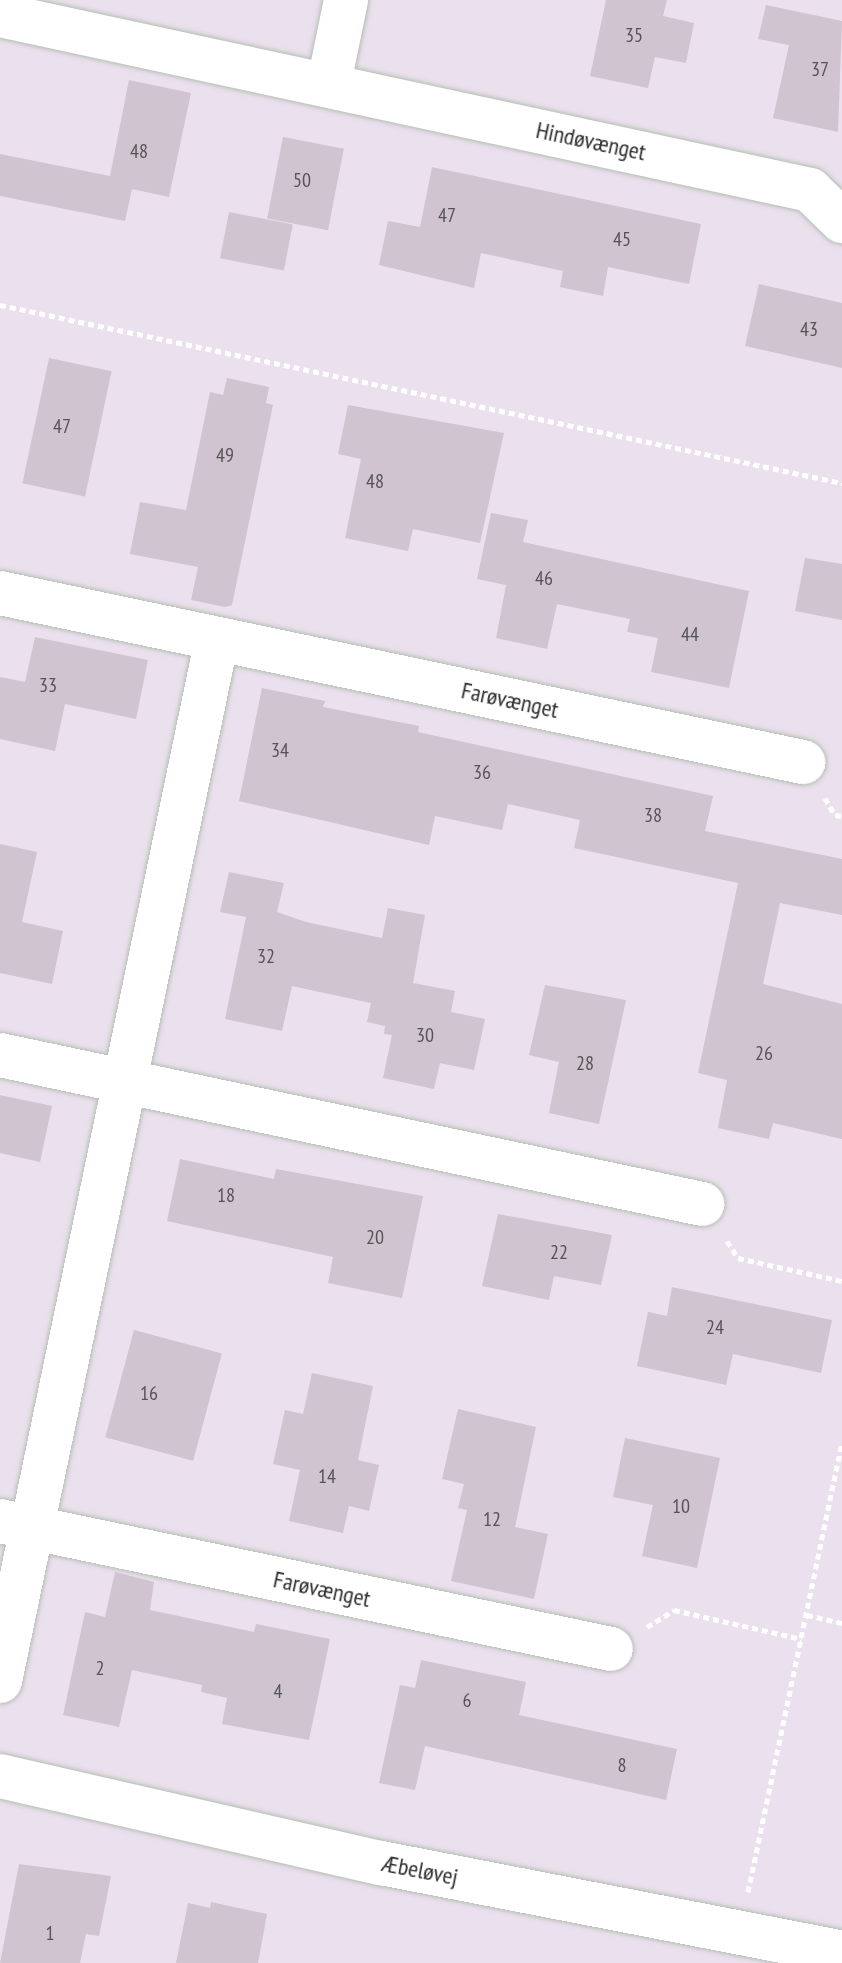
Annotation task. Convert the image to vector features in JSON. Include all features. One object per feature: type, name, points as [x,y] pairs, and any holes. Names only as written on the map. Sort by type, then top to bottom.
[{"type":"street","points":[[329,83],[346,0]]},
{"type":"street","name":"Hindøvænget","points":[[0,15],[329,83],[810,190],[842,221]]},
{"type":"street","name":"Farøvænget","points":[[0,593],[803,762]]},
{"type":"street","points":[[0,1681],[16,1525],[126,1081],[217,639]]},
{"type":"street","points":[[0,1055],[702,1204]]},
{"type":"street","name":"Farøvænget","points":[[16,1525],[611,1649]]},
{"type":"street","name":"Æbeløvej","points":[[0,1776],[381,1863],[842,1953]]},
{"type":"path","points":[[0,305],[842,483]]},
{"type":"path","points":[[702,1204],[738,1258],[842,1281]]},
{"type":"path","points":[[739,1931],[842,1444]]},
{"type":"path","points":[[611,1649],[674,1610],[802,1639]]},
{"type":"path","points":[[807,1615],[842,1623]]},
{"type":"building","points":[[606,0],[667,0],[663,16],[694,23],[686,63],[655,57],[648,88],[590,76]]},
{"type":"building","points":[[766,5],[842,21],[838,132],[773,118],[789,45],[758,39]]},
{"type":"building","points":[[129,80],[191,93],[169,197],[132,189],[125,221],[0,196],[0,154],[110,176]]},
{"type":"building","points":[[283,137],[344,149],[328,230],[267,218]]},
{"type":"building","points":[[432,167],[701,224],[689,284],[608,267],[603,296],[560,287],[563,271],[481,253],[474,288],[379,265],[388,221],[420,227]]},
{"type":"building","points":[[229,212],[293,224],[284,271],[220,258]]},
{"type":"building","points":[[759,284],[842,303],[842,368],[745,346]]},
{"type":"building","points":[[49,358],[112,371],[85,497],[22,483]]},
{"type":"building","points":[[227,378],[269,387],[266,403],[273,405],[232,605],[225,607],[191,600],[198,567],[130,554],[140,502],[186,510],[210,392],[223,395]]},
{"type":"building","points":[[348,405],[504,433],[480,543],[413,529],[408,551],[345,538],[361,459],[338,454]]},
{"type":"building","points":[[491,513],[528,520],[523,542],[749,591],[729,688],[651,672],[658,638],[627,632],[630,619],[557,604],[547,649],[496,638],[506,585],[477,579]]},
{"type":"building","points":[[805,558],[842,564],[842,620],[795,611]]},
{"type":"building","points":[[35,637],[148,660],[136,719],[65,704],[55,751],[0,739],[0,677],[25,682]]},
{"type":"building","points":[[262,688],[325,701],[323,707],[419,726],[418,732],[713,796],[705,831],[842,859],[842,915],[780,903],[763,984],[842,1004],[842,1139],[773,1123],[769,1139],[718,1128],[727,1080],[698,1073],[738,883],[574,848],[580,820],[508,804],[502,830],[435,816],[429,845],[239,801]]},
{"type":"building","points":[[0,844],[37,852],[22,922],[63,931],[52,984],[0,973]]},
{"type":"building","points":[[229,872],[284,883],[277,912],[306,922],[382,938],[388,908],[425,915],[413,983],[455,991],[451,1012],[485,1019],[474,1070],[440,1063],[434,1089],[383,1078],[392,1035],[384,1034],[385,1026],[367,1022],[371,1003],[292,986],[282,1031],[225,1019],[246,917],[220,912]]},
{"type":"building","points":[[545,985],[626,1000],[599,1124],[549,1113],[559,1062],[529,1055]]},
{"type":"building","points":[[0,1095],[52,1106],[40,1162],[0,1153]]},
{"type":"building","points":[[180,1159],[274,1179],[276,1169],[423,1196],[402,1298],[328,1283],[333,1257],[167,1221]]},
{"type":"building","points":[[498,1214],[612,1235],[601,1285],[554,1276],[549,1300],[482,1286]]},
{"type":"building","points":[[672,1287],[832,1320],[821,1373],[733,1354],[726,1385],[637,1366],[648,1312],[667,1316]]},
{"type":"building","points":[[134,1330],[222,1354],[193,1461],[105,1437]]},
{"type":"building","points":[[312,1373],[373,1386],[358,1460],[379,1465],[369,1511],[349,1506],[343,1533],[289,1521],[300,1470],[273,1464],[285,1410],[303,1414]]},
{"type":"building","points":[[458,1409],[536,1427],[515,1527],[548,1534],[534,1599],[451,1581],[467,1510],[458,1508],[464,1484],[442,1479]]},
{"type":"building","points":[[625,1438],[720,1458],[697,1568],[642,1556],[653,1505],[613,1497]]},
{"type":"building","points":[[115,1572],[154,1582],[150,1610],[254,1632],[256,1624],[330,1639],[309,1740],[222,1724],[227,1698],[201,1692],[202,1685],[132,1670],[119,1727],[63,1715],[85,1612],[105,1617]]},
{"type":"building","points":[[421,1660],[526,1682],[519,1715],[677,1749],[666,1800],[425,1746],[415,1790],[379,1783],[400,1685],[415,1688]]},
{"type":"building","points":[[19,1864],[111,1876],[99,1936],[86,1934],[80,1963],[0,1963]]},
{"type":"building","points":[[211,1902],[267,1914],[258,1963],[176,1963],[188,1903],[210,1908]]}]
